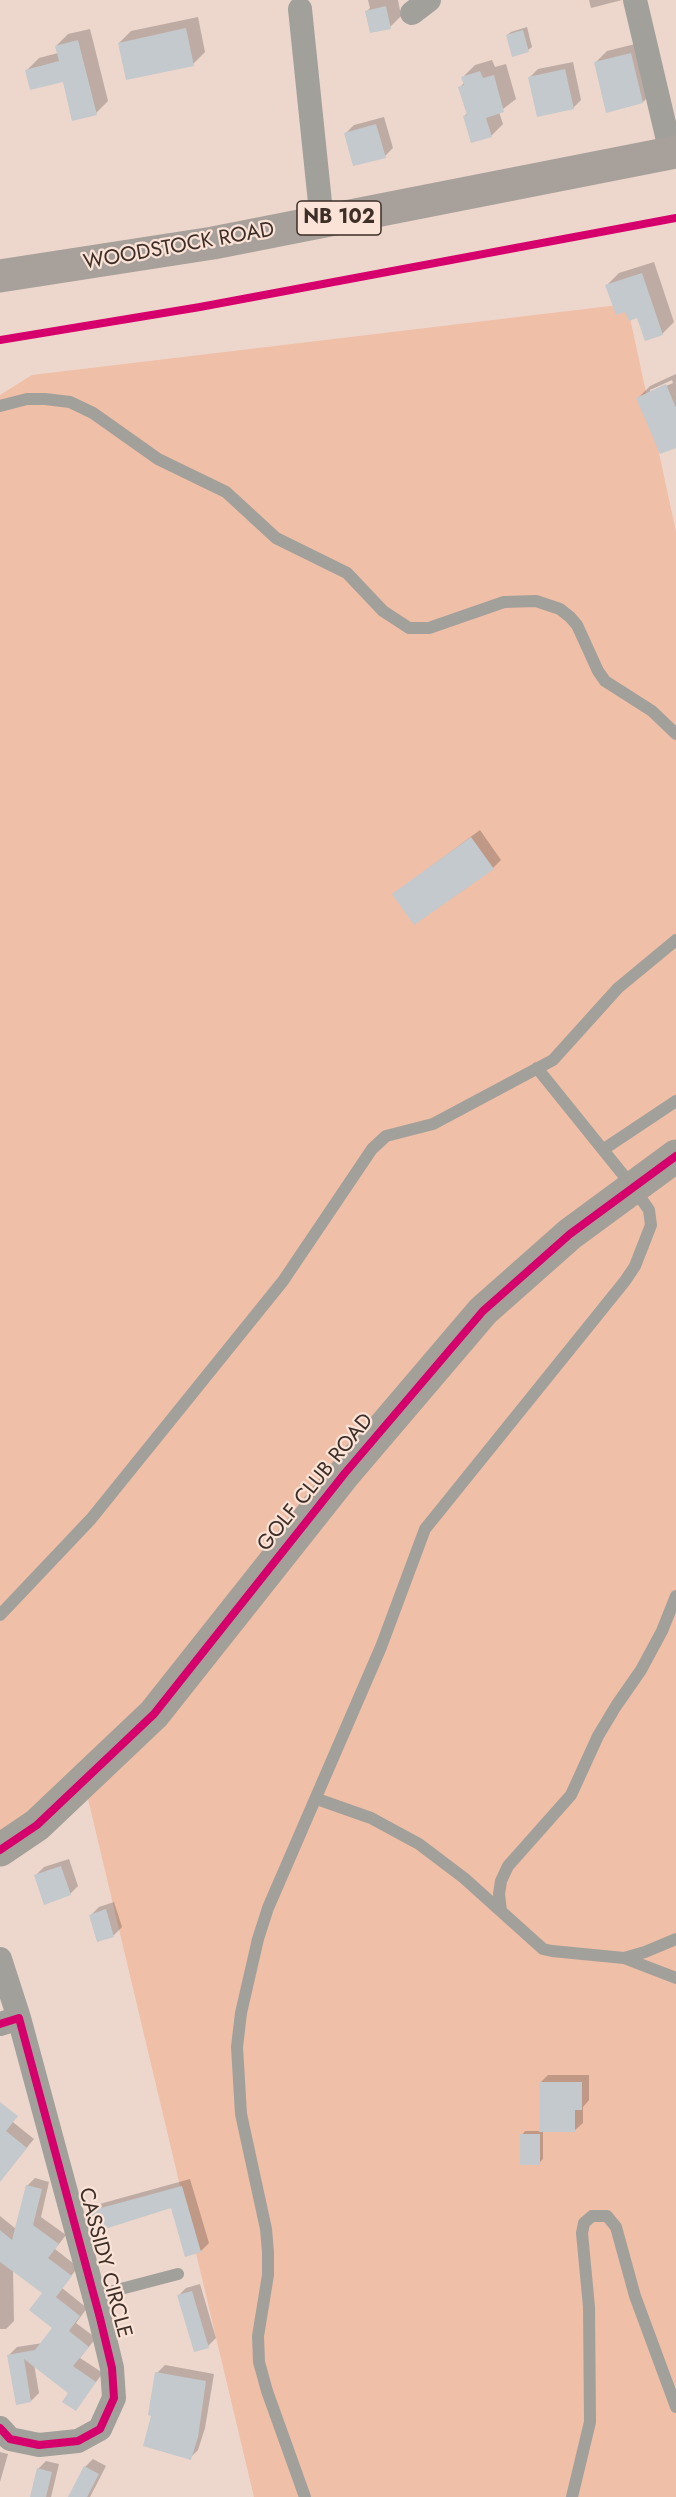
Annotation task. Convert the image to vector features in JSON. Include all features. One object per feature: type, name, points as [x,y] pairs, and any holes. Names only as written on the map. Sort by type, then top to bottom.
[{"type":"main road","name":"WOODSTOCK ROAD","points":[[0,276],[213,243],[674,153]]},
{"type":"street","points":[[635,0],[674,153]]},
{"type":"street","points":[[300,9],[322,222]]},
{"type":"street","name":"GOLF CLUB ROAD","points":[[0,1850],[37,1825],[154,1714],[345,1473],[483,1311],[570,1234],[676,1156]]},
{"type":"street","name":"CASSIDY CIRCLE","points":[[0,1959],[9,2021],[94,2296],[112,2368],[114,2398],[100,2429],[78,2441],[39,2445],[10,2439],[0,2428]]},
{"type":"lane","points":[[0,406],[27,399],[45,399],[70,402],[93,413],[158,459],[226,492],[276,538],[347,573],[383,611],[409,628],[429,628],[504,602],[536,601],[560,609],[577,625],[605,681],[651,711],[676,734]]},
{"type":"lane","points":[[0,1615],[91,1519],[283,1281],[372,1149],[386,1136],[433,1124],[553,1060],[618,988],[676,940]]},
{"type":"lane","points":[[305,2497],[259,2362],[258,2336],[268,2275],[268,2252],[266,2229],[241,2114],[237,2047],[241,2013],[268,1908],[381,1647],[425,1529],[635,1266],[649,1233],[652,1217],[650,1210],[604,1149],[537,1068]]},
{"type":"lane","points":[[604,1149],[676,1101]]},
{"type":"lane","points":[[501,1911],[499,1894],[501,1881],[508,1866],[571,1795],[598,1736],[641,1670],[662,1631],[676,1596]]},
{"type":"lane","points":[[317,1799],[371,1818],[419,1844],[501,1911],[543,1949],[552,1952],[624,1958],[676,1978]]},
{"type":"lane","points":[[624,1958],[645,1952],[676,1938]]},
{"type":"lane","points":[[572,2497],[590,2422],[589,2307],[582,2233],[584,2223],[592,2216],[607,2216],[616,2227],[635,2296],[676,2406]]},
{"type":"lane","points":[[94,2296],[178,2274]]},
{"type":"shaded area","points":[[627,304],[676,532],[676,2497],[254,2497],[84,1782],[0,1850],[0,395],[32,375]]},
{"type":"building","points":[[386,6],[391,29],[370,33],[365,11]]},
{"type":"building","points":[[186,28],[194,66],[126,80],[118,43]]},
{"type":"building","points":[[523,30],[529,52],[512,57],[506,35]]},
{"type":"building","points":[[78,40],[97,115],[72,121],[63,82],[30,90],[25,70],[59,61],[55,46]]},
{"type":"building","points":[[631,53],[643,103],[606,113],[594,62]]},
{"type":"building","points":[[565,69],[574,109],[537,117],[528,77]]},
{"type":"building","points":[[480,71],[483,78],[494,75],[504,112],[486,118],[492,137],[471,143],[463,116],[467,115],[458,87],[464,85],[461,77]]},
{"type":"building","points":[[376,124],[386,158],[353,166],[344,133]]},
{"type":"building","points":[[642,273],[663,335],[645,341],[637,318],[629,321],[625,312],[616,315],[605,285]]},
{"type":"building","points":[[666,384],[676,408],[676,448],[660,454],[636,398]]},
{"type":"building","points":[[471,837],[494,869],[414,925],[392,894]]},
{"type":"building","points":[[61,1866],[71,1895],[44,1905],[34,1875]]},
{"type":"building","points":[[106,1909],[114,1937],[97,1942],[89,1915]]},
{"type":"building","points":[[539,2082],[582,2082],[582,2110],[575,2110],[575,2132],[539,2132]]},
{"type":"building","points":[[0,2102],[18,2116],[6,2131],[27,2148],[0,2182]]},
{"type":"building","points":[[520,2134],[540,2134],[540,2165],[520,2165]]},
{"type":"building","points":[[26,2185],[42,2189],[33,2225],[59,2244],[48,2258],[72,2276],[56,2297],[80,2316],[69,2331],[89,2347],[73,2366],[96,2382],[76,2411],[62,2402],[68,2393],[24,2359],[31,2402],[16,2405],[7,2355],[35,2350],[52,2328],[29,2310],[42,2293],[0,2262],[0,2230],[12,2240]]},
{"type":"building","points":[[182,2186],[201,2252],[185,2257],[171,2208],[92,2233],[86,2212]]},
{"type":"building","points":[[192,2291],[209,2348],[194,2352],[177,2295]]},
{"type":"building","points":[[155,2372],[206,2381],[198,2437],[191,2460],[143,2446],[151,2416],[148,2415]]},
{"type":"building","points":[[84,2466],[99,2474],[87,2497],[68,2497]]},
{"type":"building","points":[[37,2468],[52,2472],[46,2497],[30,2497]]},
{"type":"cycle path","points":[[0,340],[200,307],[676,218]]},
{"type":"cycle path","points":[[0,1850],[37,1825],[154,1714],[345,1473],[483,1311],[570,1234],[676,1156]]},
{"type":"cycle path","points":[[0,2024],[19,2018],[100,2318],[112,2368],[114,2398],[100,2429],[78,2441],[39,2445],[10,2439],[0,2428]]}]
